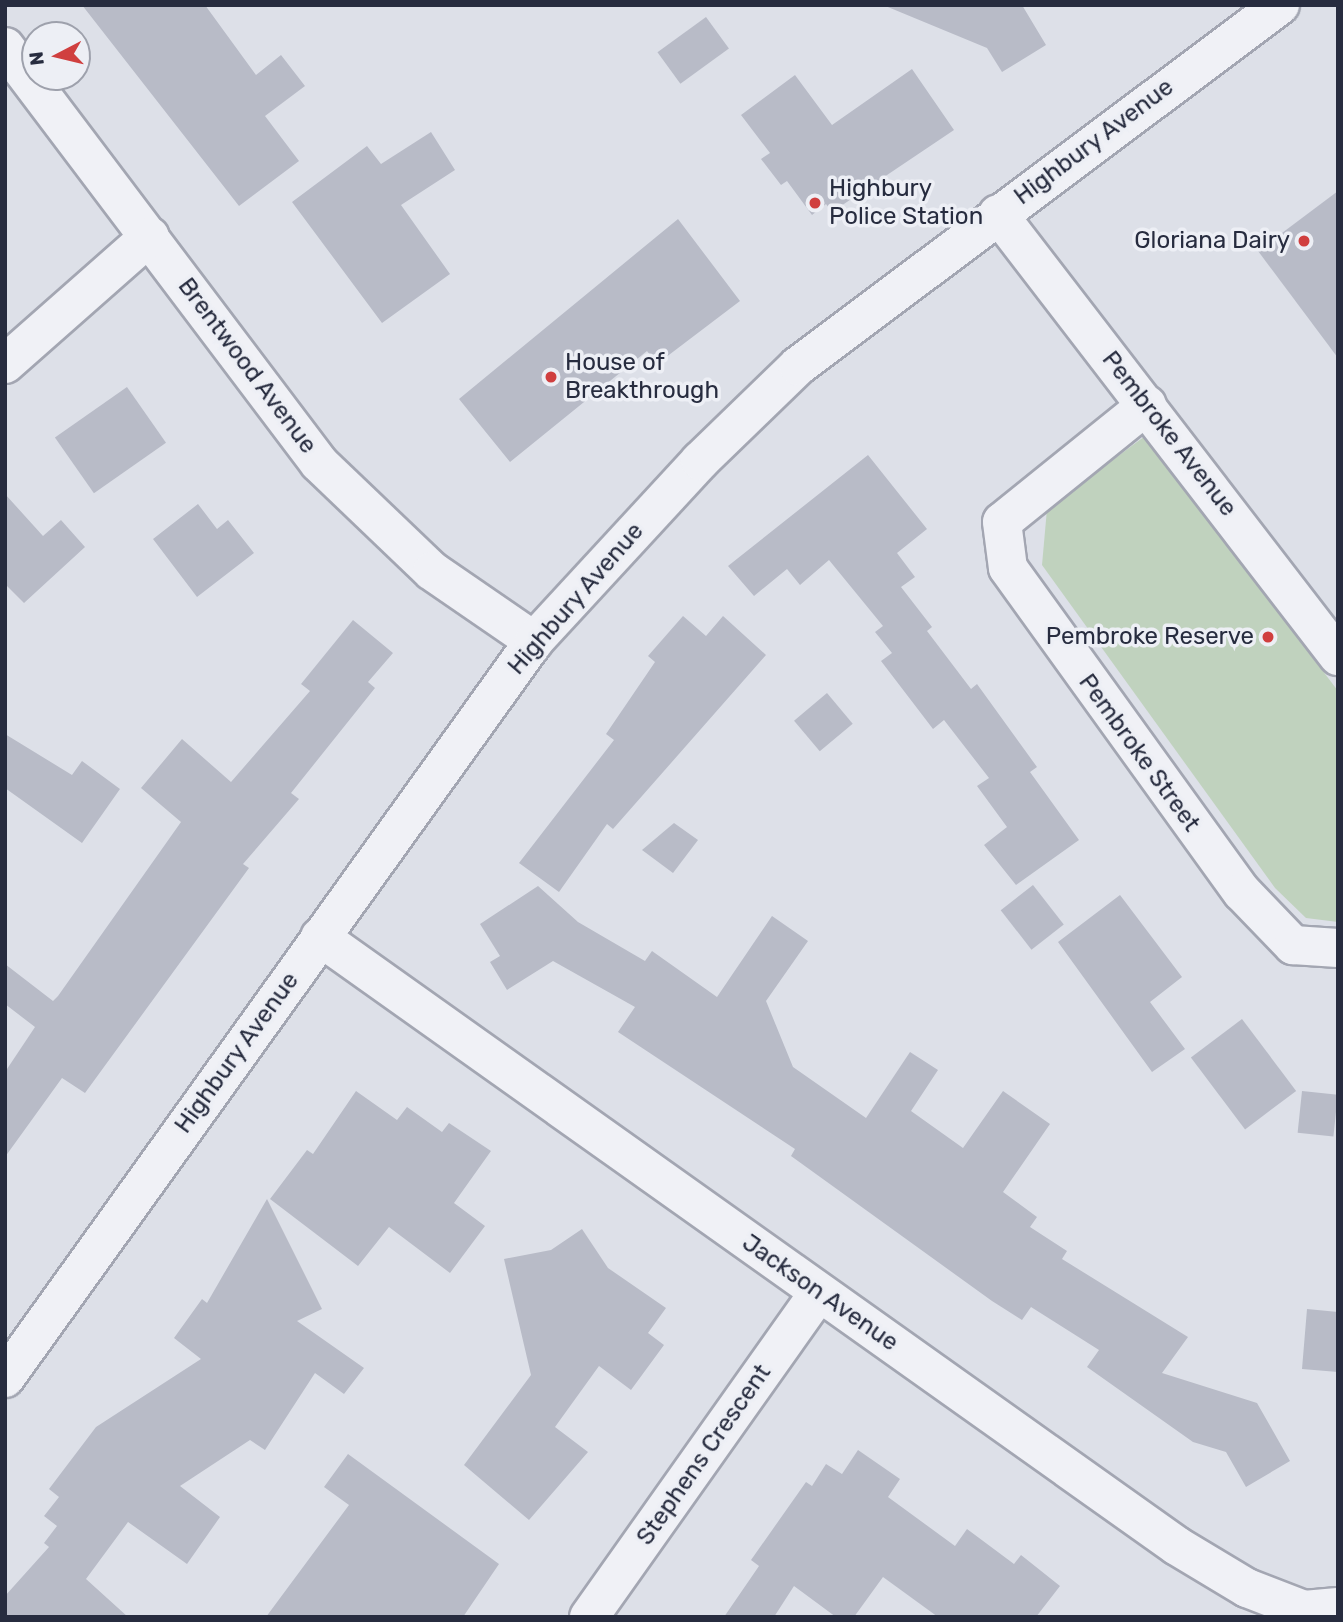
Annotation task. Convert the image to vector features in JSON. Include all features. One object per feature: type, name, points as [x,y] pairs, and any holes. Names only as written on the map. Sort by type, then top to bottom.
[{"type":"street","name":"Highbury Avenue","points":[[5,1378],[534,641],[700,461],[798,366],[1280,5]]},
{"type":"street","name":"Brentwood Avenue","points":[[5,47],[319,463],[371,518],[432,571],[534,641]]},
{"type":"street","name":"Pembroke Avenue","points":[[998,214],[1338,656]]},
{"type":"street","points":[[5,364],[150,236]]},
{"type":"street","name":"Pembroke Street","points":[[1147,405],[1002,522],[1008,568],[1242,892],[1293,945],[1338,948]]},
{"type":"street","name":"Jackson Avenue","points":[[320,937],[1177,1546],[1247,1588],[1314,1611]]},
{"type":"street","name":"Stephens Crescent","points":[[589,1617],[819,1292]]},
{"type":"green space","points":[[1145,436],[1338,691],[1338,922],[1306,918],[1275,888],[1042,565],[1047,509]]},
{"type":"building","points":[[82,5],[205,5],[256,75],[281,55],[305,86],[265,116],[299,161],[239,206]]},
{"type":"building","points":[[883,5],[1022,5],[1046,45],[1002,72],[987,48]]},
{"type":"building","points":[[706,17],[729,49],[680,84],[657,52]]},
{"type":"building","points":[[912,69],[954,130],[832,212],[826,204],[812,215],[787,181],[781,185],[761,159],[770,153],[741,115],[795,75],[832,125]]},
{"type":"building","points":[[431,132],[455,170],[401,205],[450,274],[382,323],[292,202],[367,146],[381,164]]},
{"type":"building","points":[[1338,191],[1338,358],[1258,251]]},
{"type":"building","points":[[678,219],[740,301],[657,364],[647,351],[510,462],[459,399]]},
{"type":"building","points":[[127,387],[166,443],[94,493],[55,437]]},
{"type":"building","points":[[868,455],[927,529],[897,553],[915,577],[901,587],[932,627],[927,631],[971,689],[977,684],[1037,767],[1030,772],[1079,840],[1016,885],[984,845],[1007,827],[977,786],[989,778],[944,720],[933,729],[881,661],[892,653],[875,632],[883,626],[829,560],[800,585],[787,569],[754,596],[728,566]]},
{"type":"building","points":[[5,494],[43,536],[61,520],[85,547],[24,603],[5,584]]},
{"type":"building","points":[[198,504],[217,529],[228,520],[254,553],[197,597],[153,539]]},
{"type":"building","points":[[683,616],[706,636],[723,616],[766,655],[613,829],[607,824],[559,892],[519,863],[614,740],[606,734],[655,662],[648,656]]},
{"type":"building","points":[[353,620],[393,653],[368,682],[375,688],[291,793],[299,799],[243,864],[249,868],[85,1093],[62,1078],[5,1157],[5,1072],[35,1027],[5,1004],[5,964],[53,1001],[181,822],[141,788],[182,739],[231,782],[310,691],[301,684]]},
{"type":"building","points":[[827,693],[853,724],[820,751],[794,721]]},
{"type":"building","points":[[5,734],[72,775],[82,761],[120,789],[82,843],[5,788]]},
{"type":"building","points":[[674,823],[698,840],[673,873],[642,850]]},
{"type":"building","points":[[1033,885],[1064,924],[1031,950],[1001,910]]},
{"type":"building","points":[[538,886],[578,922],[645,961],[652,951],[717,997],[772,916],[808,941],[766,1001],[793,1067],[866,1118],[910,1052],[938,1070],[911,1111],[963,1148],[1003,1091],[1050,1124],[1003,1192],[1037,1217],[1030,1227],[1067,1251],[1062,1259],[1188,1337],[1162,1373],[1257,1403],[1290,1461],[1246,1487],[1226,1452],[1193,1442],[1087,1367],[1099,1350],[1031,1307],[1022,1320],[992,1301],[791,1156],[795,1149],[618,1032],[635,1007],[553,961],[507,990],[490,962],[500,956],[480,924]]},
{"type":"building","points":[[1120,895],[1182,977],[1150,1002],[1185,1049],[1152,1072],[1058,942]]},
{"type":"building","points":[[1242,1019],[1296,1091],[1245,1129],[1191,1058]]},
{"type":"building","points":[[356,1091],[397,1120],[407,1107],[442,1132],[449,1123],[491,1151],[454,1203],[485,1226],[450,1273],[389,1227],[358,1266],[270,1199],[307,1150],[313,1154]]},
{"type":"building","points":[[1302,1091],[1338,1095],[1333,1137],[1298,1133]]},
{"type":"building","points":[[267,1199],[322,1309],[297,1321],[364,1368],[344,1394],[315,1373],[265,1450],[250,1440],[180,1486],[220,1517],[187,1564],[128,1522],[86,1579],[128,1617],[5,1617],[5,1596],[49,1547],[44,1543],[57,1526],[44,1516],[59,1497],[49,1489],[96,1427],[201,1359],[174,1338],[202,1299],[207,1303]]},
{"type":"building","points":[[582,1229],[608,1268],[666,1308],[648,1333],[664,1345],[631,1390],[599,1366],[555,1427],[588,1452],[529,1520],[464,1465],[531,1375],[504,1259],[551,1250]]},
{"type":"building","points":[[1307,1309],[1338,1312],[1338,1372],[1302,1369]]},
{"type":"building","points":[[858,1450],[900,1479],[888,1497],[955,1546],[967,1529],[1014,1564],[1021,1555],[1060,1586],[1036,1617],[938,1617],[883,1577],[854,1617],[836,1617],[794,1586],[774,1617],[724,1617],[759,1566],[751,1560],[806,1482],[812,1486],[826,1464],[842,1474]]},
{"type":"building","points":[[348,1454],[499,1564],[463,1617],[266,1617],[349,1505],[324,1487]]},
{"type":"place","name":"Highbury Police Station","points":[[815,203]]},
{"type":"place","name":"Gloriana Dairy","points":[[1304,241]]},
{"type":"place","name":"House of Breakthrough","points":[[551,377]]},
{"type":"place","name":"Pembroke Reserve","points":[[1268,637]]}]
